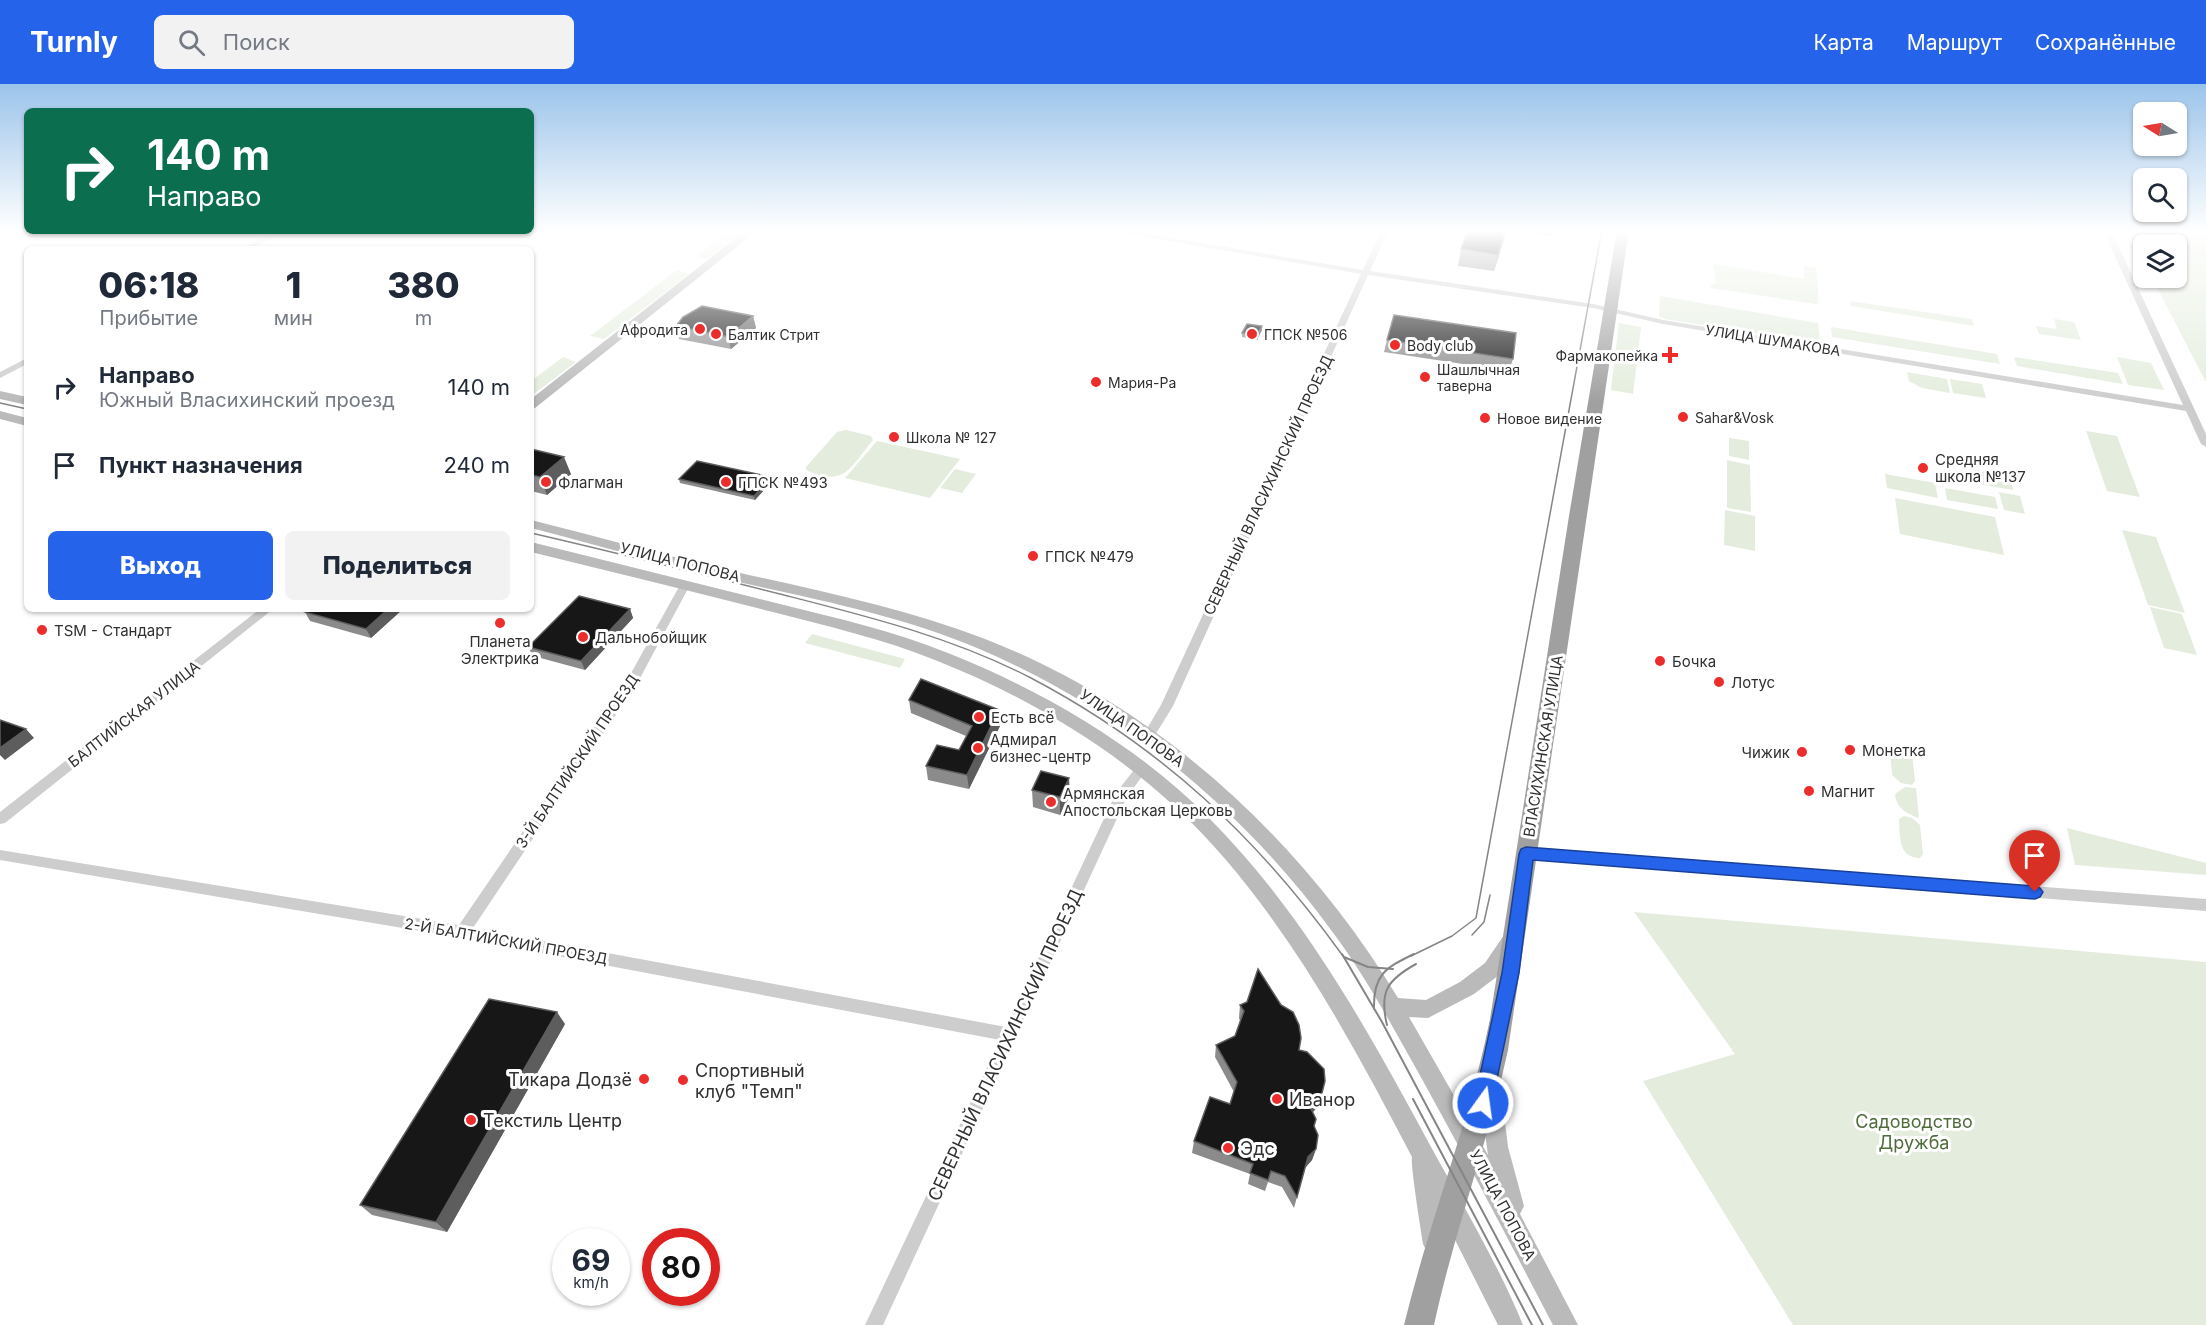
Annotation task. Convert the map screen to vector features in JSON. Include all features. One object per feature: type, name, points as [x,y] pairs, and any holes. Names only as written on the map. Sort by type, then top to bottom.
[{"type":"highway","name":"ВЛАСИХИНСКАЯ УЛИЦА","points":[[1419,1325],[1436,1250],[1453,1208],[1472,1147],[1489,1081],[1510,973],[1526,854],[1614,288]]},
{"type":"main road","points":[[534,403],[680,288]]},
{"type":"main road","points":[[0,395],[24,400]]},
{"type":"main road","points":[[0,415],[24,421]]},
{"type":"main road","name":"УЛИЦА ПОПОВА","points":[[534,525],[887,612],[943,630],[994,650],[1072,687],[1148,737],[1196,773],[1288,863],[1337,922],[1394,1007],[1472,1147],[1566,1325]]},
{"type":"main road","name":"УЛИЦА ПОПОВА","points":[[534,548],[881,635],[960,664],[1001,682],[1057,713],[1141,769],[1200,820],[1228,850],[1278,912],[1344,1009],[1453,1208],[1511,1325]]},
{"type":"main road","points":[[1394,1007],[1428,1009],[1467,988],[1492,969],[1515,935]]},
{"type":"main road","points":[[1489,1081],[1505,1185],[1527,1252]]},
{"type":"main road","points":[[1400,1112],[1426,1180],[1436,1250]]},
{"type":"street","name":"СЕВЕРНЫЙ ВЛАСИХИНСКИЙ ПРОЕЗД","points":[[1148,737],[1167,706],[1359,288]]},
{"type":"street","name":"УЛИЦА ШУМАКОВА","points":[[1464,288],[1610,310],[1663,322],[2190,409]]},
{"type":"street","points":[[2134,288],[2206,444]]},
{"type":"street","points":[[0,375],[24,363]]},
{"type":"street","name":"3-Й БАЛТИЙСКИЙ ПРОЕЗД","points":[[462,932],[635,677],[685,585]]},
{"type":"street","name":"БАЛТИЙСКАЯ УЛИЦА","points":[[0,819],[263,612]]},
{"type":"street","name":"СЕВЕРНЫЙ ВЛАСИХИНСКИЙ ПРОЕЗД","points":[[874,1325],[1121,797],[1141,769]]},
{"type":"street","points":[[1526,854],[2206,905]]},
{"type":"street","name":"2-Й БАЛТИЙСКИЙ ПРОЕЗД","points":[[0,855],[462,932],[1010,1035]]},
{"type":"green space","points":[[653,288],[671,288],[604,339],[590,336]]},
{"type":"green space","points":[[1711,288],[1818,288],[1819,303],[1815,304]]},
{"type":"green space","points":[[2157,288],[2206,288],[2206,382]]},
{"type":"green space","points":[[1660,296],[1818,323],[1820,340],[1813,343],[1665,319],[1659,316]]},
{"type":"green space","points":[[1850,301],[1972,319],[1974,326],[1851,306]]},
{"type":"green space","points":[[2054,319],[2074,322],[2081,340],[2039,334],[2036,326],[2057,329]]},
{"type":"green space","points":[[1619,323],[1641,327],[1633,394],[1611,390]]},
{"type":"green space","points":[[1831,327],[1997,354],[2000,364],[1832,337]]},
{"type":"green space","points":[[563,357],[576,362],[534,394],[534,379]]},
{"type":"green space","points":[[2014,357],[2118,373],[2123,384],[2017,366]]},
{"type":"green space","points":[[2117,357],[2151,363],[2164,390],[2128,385]]},
{"type":"green space","points":[[1907,372],[1947,379],[1950,393],[1922,388],[1909,381]]},
{"type":"green space","points":[[1950,379],[1982,384],[1986,398],[1953,393]]},
{"type":"green space","points":[[846,430],[871,436],[873,440],[852,467],[838,476],[829,477],[806,470],[806,467],[837,432]]},
{"type":"green space","points":[[2086,431],[2117,436],[2140,497],[2107,491]]},
{"type":"green space","points":[[1729,438],[1749,441],[1749,460],[1729,456]]},
{"type":"green space","points":[[877,441],[960,459],[930,498],[845,478]]},
{"type":"green space","points":[[1727,460],[1750,465],[1751,512],[1727,508]]},
{"type":"green space","points":[[955,469],[976,474],[962,493],[940,488]]},
{"type":"green space","points":[[1987,470],[2012,485],[2013,490],[1960,481]]},
{"type":"green space","points":[[1885,474],[1935,483],[1938,498],[1887,488]]},
{"type":"green space","points":[[1945,488],[1995,497],[1998,509],[1947,500]]},
{"type":"green space","points":[[1999,492],[2020,496],[2025,514],[2004,510]]},
{"type":"green space","points":[[1895,498],[1995,517],[2004,555],[1900,534]]},
{"type":"green space","points":[[1725,510],[1755,516],[1755,551],[1724,545]]},
{"type":"green space","points":[[2122,530],[2156,537],[2185,613],[2148,605]]},
{"type":"green space","points":[[2150,607],[2182,614],[2197,655],[2164,648]]},
{"type":"green space","points":[[812,634],[905,659],[900,668],[805,643]]},
{"type":"green space","points":[[1895,745],[1903,746],[1912,753],[1915,781],[1912,785],[1901,783],[1892,775],[1890,750]]},
{"type":"green space","points":[[1905,787],[1916,788],[1919,818],[1906,812],[1897,803],[1895,794]]},
{"type":"green space","points":[[1904,816],[1912,818],[1920,825],[1923,854],[1920,858],[1908,854],[1902,845],[1899,819]]},
{"type":"green space","points":[[2067,828],[2206,863],[2206,875],[2075,865]]},
{"type":"green space","name":"Садоводство Дружба","points":[[1634,912],[2206,962],[2206,1325],[1793,1325],[1643,1081],[1735,1054]]},
{"type":"building","points":[[702,306],[753,316],[728,337],[676,326],[683,317]]},
{"type":"building","points":[[1394,315],[1516,333],[1513,359],[1387,340]]},
{"type":"building","points":[[1247,324],[1262,326],[1257,336],[1242,333]]},
{"type":"building","points":[[534,450],[564,457],[540,477],[534,476]]},
{"type":"building","name":"ГПСК №493","points":[[697,461],[771,477],[754,496],[679,479]]},
{"type":"building","name":"Дальнобойщик","points":[[579,596],[630,609],[581,661],[528,647]]},
{"type":"building","points":[[305,612],[385,612],[366,629]]},
{"type":"building","points":[[921,679],[999,710],[967,775],[926,766],[937,745],[959,750],[972,726],[909,700]]},
{"type":"building","points":[[0,720],[26,729],[0,748]]},
{"type":"building","points":[[1041,771],[1069,778],[1060,797],[1032,790]]},
{"type":"building","name":"Иванор","points":[[1258,969],[1281,1005],[1293,1012],[1299,1025],[1301,1038],[1299,1050],[1307,1052],[1324,1069],[1325,1081],[1322,1093],[1318,1100],[1309,1105],[1316,1119],[1314,1126],[1318,1135],[1316,1149],[1308,1157],[1297,1197],[1285,1176],[1271,1171],[1268,1180],[1250,1173],[1253,1164],[1194,1141],[1210,1097],[1230,1104],[1237,1082],[1216,1045],[1235,1036],[1244,1011],[1240,1005],[1247,1002]]},
{"type":"building","name":"Текстиль Центр","points":[[489,999],[557,1012],[436,1222],[360,1205]]},
{"type":"tram line","points":[[1411,956],[1452,936],[1476,918],[1591,288]]},
{"type":"tram line","points":[[0,403],[24,408]]},
{"type":"tram line","points":[[534,534],[687,570],[876,619],[940,639],[1031,678],[1123,734],[1204,798],[1276,872],[1343,956]]},
{"type":"tram line","points":[[1472,935],[1484,922],[1490,895]]},
{"type":"tram line","points":[[1342,954],[1374,1008]]},
{"type":"tram line","points":[[1389,969],[1414,954]]},
{"type":"tram line","points":[[1344,957],[1368,967],[1389,969]]},
{"type":"tram line","points":[[1387,1025],[1384,1004],[1388,988],[1398,976],[1416,964]]},
{"type":"tram line","points":[[1374,1008],[1376,988],[1379,980],[1389,969]]},
{"type":"tram line","points":[[1389,969],[1393,969]]},
{"type":"tram line","points":[[1374,1008],[1543,1325]]},
{"type":"tram line","points":[[1413,1099],[1532,1325]]},
{"type":"place","name":"Афродита","points":[[700,329]]},
{"type":"place","name":"Балтик Стрит","points":[[716,334]]},
{"type":"place","name":"ГПСК №506","points":[[1252,334]]},
{"type":"place","name":"Body club","points":[[1395,345]]},
{"type":"place","name":"Фармакопейка","points":[[1670,355]]},
{"type":"place","name":"Шашлычная таверна","points":[[1425,377]]},
{"type":"place","name":"Мария-Ра","points":[[1096,382]]},
{"type":"place","name":"Sahar&Vosk","points":[[1683,417]]},
{"type":"place","name":"Новое видение","points":[[1485,418]]},
{"type":"place","name":"Школа № 127","points":[[894,437]]},
{"type":"place","name":"Средняя школа №137","points":[[1923,468]]},
{"type":"place","name":"Флагман","points":[[546,482]]},
{"type":"place","name":"ГПСК №493","points":[[726,482]]},
{"type":"place","name":"ГПСК №479","points":[[1033,556]]},
{"type":"place","name":"Планета Электрика","points":[[500,623]]},
{"type":"place","name":"TSM - Стандарт","points":[[42,630]]},
{"type":"place","name":"Дальнобойщик","points":[[583,637]]},
{"type":"place","name":"Бочка","points":[[1660,661]]},
{"type":"place","name":"Лотус","points":[[1719,682]]},
{"type":"place","name":"Есть всё","points":[[979,717]]},
{"type":"place","name":"Адмирал бизнес-центр","points":[[978,748]]},
{"type":"place","name":"Монетка","points":[[1850,750]]},
{"type":"place","name":"Чижик","points":[[1802,752]]},
{"type":"place","name":"Магнит","points":[[1809,791]]},
{"type":"place","name":"Армянская Апостольская Церковь","points":[[1051,802]]},
{"type":"place","name":"Тикара Додзё","points":[[644,1079]]},
{"type":"place","name":"Спортивный клуб \"Темп\"","points":[[683,1080]]},
{"type":"place","name":"Иванор","points":[[1277,1099]]},
{"type":"place","name":"Текстиль Центр","points":[[471,1120]]},
{"type":"place","name":"Эдс","points":[[1228,1148]]},
{"type":"route","points":[[1483,1103],[1496,1051],[1510,973],[1526,854],[2035,892]]}]
